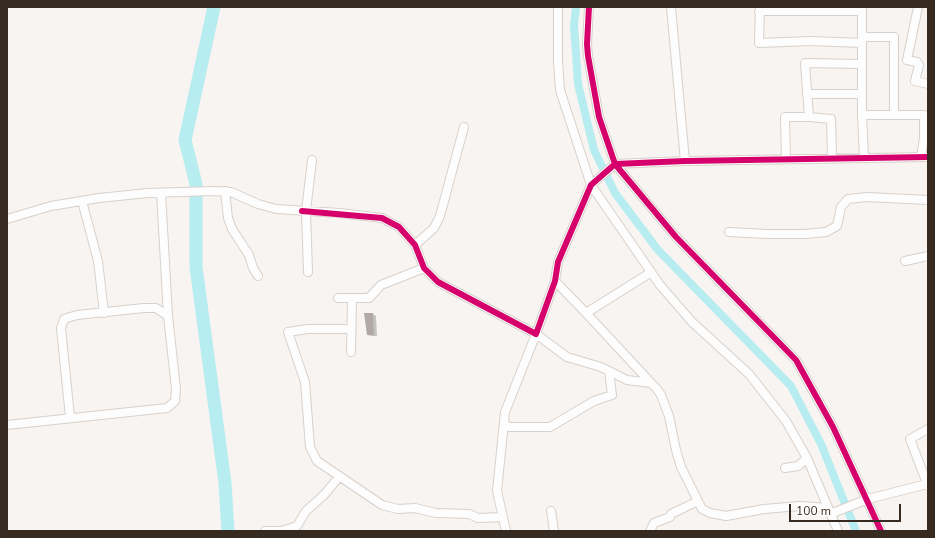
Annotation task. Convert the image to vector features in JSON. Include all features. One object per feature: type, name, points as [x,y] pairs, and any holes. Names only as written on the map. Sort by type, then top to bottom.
[{"type":"street","points":[[558,7],[557,21],[560,90],[591,185],[650,272],[692,322],[749,374],[786,421],[807,458],[838,531]]},
{"type":"street","points":[[589,7],[587,44],[588,56],[612,167],[676,237],[796,360],[833,427],[868,499],[881,531]]},
{"type":"street","points":[[671,7],[685,161]]},
{"type":"street","points":[[918,7],[907,60],[917,62],[919,65],[915,81],[928,84]]},
{"type":"street","points":[[864,158],[862,115],[863,40],[862,9],[760,9],[759,43],[863,40],[894,37],[894,115]]},
{"type":"street","points":[[809,117],[805,63],[862,64]]},
{"type":"street","points":[[807,94],[862,94]]},
{"type":"street","points":[[506,531],[497,491],[504,423],[510,399],[555,281],[558,262],[591,185],[612,167],[685,161],[925,157],[924,115],[862,115]]},
{"type":"street","points":[[786,159],[785,117],[831,119],[832,158]]},
{"type":"street","points":[[415,245],[434,228],[440,216],[464,127]]},
{"type":"street","points":[[308,272],[304,211],[312,160]]},
{"type":"street","points":[[7,219],[51,206],[82,201],[161,193],[213,191],[237,193],[258,204],[276,209],[382,218],[399,227],[415,245],[424,268],[438,282],[536,334],[567,357],[609,371],[627,380],[651,383]]},
{"type":"street","points":[[225,191],[228,218],[232,229],[249,255],[253,268],[258,276]]},
{"type":"street","points":[[7,425],[70,417],[162,409],[172,405],[176,389],[168,316],[161,193]]},
{"type":"street","points":[[729,232],[775,234],[826,232],[837,226],[841,207],[848,200],[867,197],[928,200]]},
{"type":"street","points":[[82,201],[98,261],[104,312]]},
{"type":"street","points":[[905,261],[928,256]]},
{"type":"street","points":[[338,298],[369,298],[381,285],[424,268]]},
{"type":"street","points":[[586,313],[650,272]]},
{"type":"street","points":[[555,281],[661,395],[669,416],[681,467],[702,509],[710,513],[726,516],[764,509],[800,506],[829,511],[844,508],[868,499],[928,485],[910,439],[928,429]]},
{"type":"street","points":[[351,352],[352,298]]},
{"type":"street","points":[[70,417],[62,322],[67,317],[104,312],[156,308],[168,316]]},
{"type":"street","points":[[351,329],[308,329],[288,332],[305,382],[309,435],[313,455],[317,461],[382,505],[398,509],[415,508],[436,513],[469,514],[478,518],[502,517]]},
{"type":"street","points":[[504,423],[509,427],[550,427],[594,401],[612,395],[609,371]]},
{"type":"street","points":[[785,468],[798,466],[807,458]]},
{"type":"street","points":[[265,531],[282,531],[296,526],[306,511],[324,495],[339,477]]},
{"type":"street","points":[[650,531],[654,523],[670,517],[671,514],[698,501]]},
{"type":"street","points":[[551,510],[554,531]]},
{"type":"building","points":[[364,313],[373,313],[374,335],[367,335]]},
{"type":"waterway","points":[[214,7],[185,140],[196,184],[196,267],[225,483],[228,531]]},
{"type":"waterway","points":[[576,7],[574,25],[578,84],[594,150],[615,193],[658,250],[791,386],[821,444],[856,531]]},
{"type":"cycle path","points":[[589,7],[587,44],[588,56],[599,117],[615,164],[676,237],[796,360],[833,427],[881,531]]},
{"type":"cycle path","points":[[302,211],[382,218],[399,227],[415,245],[424,268],[438,282],[536,334],[555,281],[558,262],[591,185],[615,164],[685,161],[928,157]]}]
